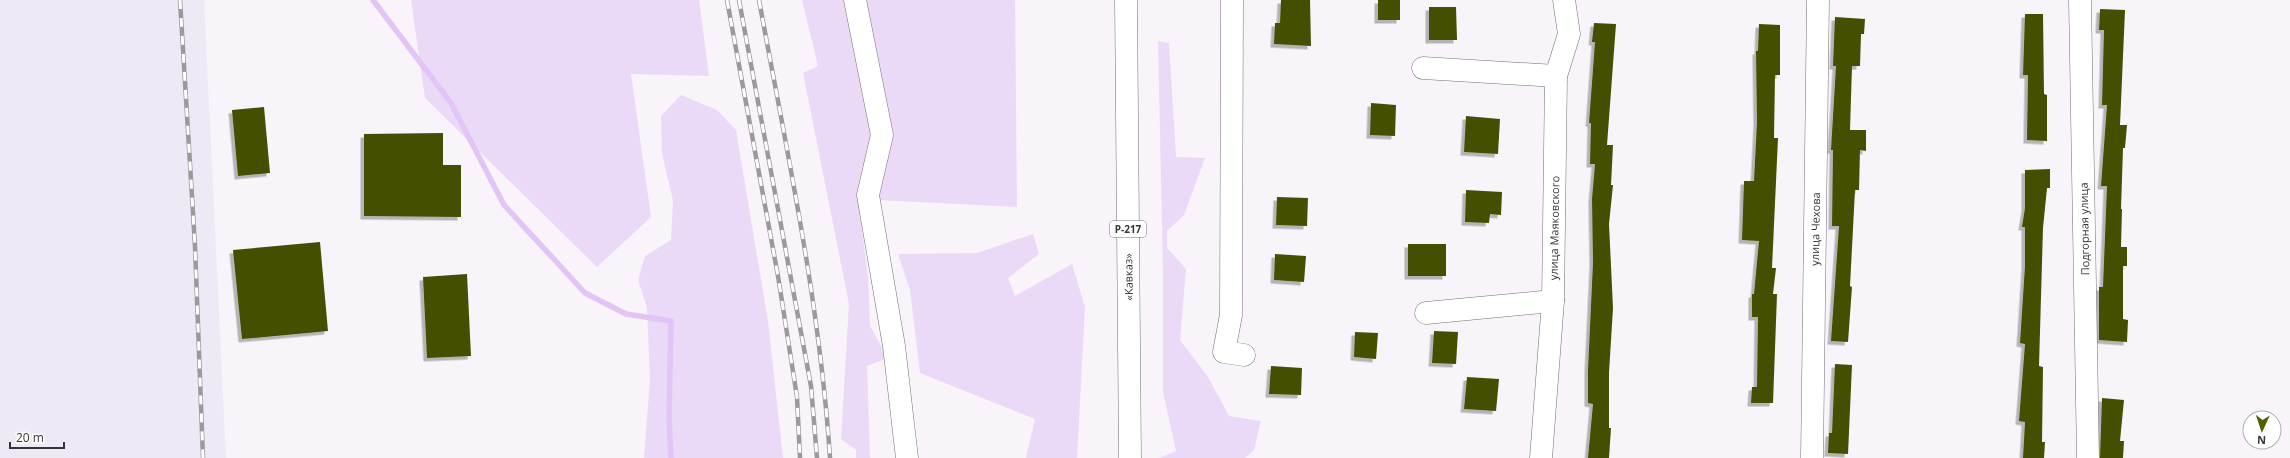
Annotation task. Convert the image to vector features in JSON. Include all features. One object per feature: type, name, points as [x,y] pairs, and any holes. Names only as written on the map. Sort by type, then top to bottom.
[{"type":"main road","points":[[855,0],[882,135],[868,195],[894,346],[907,458]]},
{"type":"main road","name":"«Кавказ»","points":[[1126,0],[1130,458]]},
{"type":"main road","points":[[1232,0],[1231,315],[1224,352],[1244,355]]},
{"type":"main road","name":"улица Маяковского","points":[[1541,458],[1553,301],[1556,76],[1569,34],[1564,0]]},
{"type":"main road","name":"улица Чехова","points":[[1812,458],[1818,0]]},
{"type":"main road","name":"Подгорная улица","points":[[2080,0],[2088,458]]},
{"type":"main road","points":[[1423,68],[1556,76]]},
{"type":"main road","points":[[1426,313],[1553,301]]},
{"type":"shaded area","points":[[0,0],[204,0],[226,458],[0,458]]},
{"type":"shaded area","points":[[411,0],[699,0],[709,76],[631,74],[651,217],[597,267],[425,98]]},
{"type":"shaded area","points":[[802,0],[1015,0],[1017,207],[858,199],[868,277],[870,326],[888,358],[867,366],[870,458],[856,458],[856,450],[841,439],[849,304],[803,73],[818,66]]},
{"type":"shaded area","points":[[1158,41],[1169,43],[1176,157],[1205,158],[1184,215],[1167,231],[1167,248],[1186,269],[1180,340],[1208,377],[1229,416],[1261,421],[1254,450],[1245,458],[1159,458],[1176,451],[1163,392],[1163,271]]},
{"type":"shaded area","points":[[681,95],[717,110],[736,130],[768,321],[783,458],[644,458],[650,379],[647,308],[638,280],[645,256],[671,240],[673,201],[662,153],[661,116]]},
{"type":"shaded area","points":[[1033,234],[1039,254],[1008,278],[1015,296],[1072,264],[1085,307],[1077,458],[1026,458],[1035,419],[920,373],[910,290],[898,254],[977,253]]},
{"type":"building","points":[[1281,0],[1310,0],[1311,46],[1274,44],[1275,23],[1280,23]]},
{"type":"building","points":[[1378,0],[1400,0],[1400,20],[1378,20]]},
{"type":"building","points":[[1429,7],[1456,7],[1457,40],[1429,40]]},
{"type":"building","points":[[2100,9],[2125,10],[2120,125],[2127,125],[2125,148],[2123,148],[2121,247],[2127,247],[2127,266],[2123,266],[2123,319],[2128,320],[2127,342],[2099,340],[2099,287],[2103,287],[2107,186],[2101,186],[2107,105],[2102,105],[2104,30],[2099,30]]},
{"type":"building","points":[[2025,14],[2043,14],[2044,94],[2047,95],[2047,141],[2027,140],[2028,75],[2023,75]]},
{"type":"building","points":[[1835,17],[1865,19],[1864,34],[1861,34],[1860,66],[1852,66],[1850,130],[1866,130],[1866,151],[1860,150],[1859,190],[1855,190],[1850,286],[1852,287],[1848,342],[1831,341],[1839,226],[1832,226],[1833,150],[1831,150],[1836,66],[1833,66]]},
{"type":"building","points":[[1594,23],[1616,24],[1607,145],[1613,145],[1611,185],[1613,185],[1609,224],[1613,308],[1609,373],[1609,428],[1611,428],[1609,458],[1588,458],[1593,404],[1588,403],[1588,370],[1593,263],[1592,199],[1595,164],[1590,164],[1591,123],[1589,123],[1595,42],[1592,42]]},
{"type":"building","points":[[1759,24],[1780,25],[1780,75],[1775,75],[1774,138],[1778,138],[1772,268],[1776,268],[1773,294],[1777,294],[1773,403],[1751,403],[1752,387],[1757,387],[1758,317],[1752,317],[1752,294],[1754,294],[1759,241],[1742,240],[1744,181],[1754,181],[1757,122],[1756,51],[1758,51]]},
{"type":"building","points":[[1371,103],[1396,105],[1395,136],[1370,135]]},
{"type":"building","points":[[264,107],[270,173],[238,176],[232,110]]},
{"type":"building","points":[[1466,116],[1500,119],[1498,154],[1464,152]]},
{"type":"building","points":[[443,133],[443,165],[461,165],[461,217],[364,216],[364,134]]},
{"type":"building","points":[[2050,169],[2050,188],[2047,188],[2043,228],[2039,366],[2043,367],[2042,442],[2045,442],[2044,458],[2023,458],[2025,422],[2019,421],[2025,344],[2020,343],[2025,266],[2025,227],[2022,227],[2025,208],[2025,170]]},
{"type":"building","points":[[1466,190],[1502,192],[1501,215],[1490,214],[1489,223],[1465,222]]},
{"type":"building","points":[[1277,197],[1308,198],[1307,226],[1276,225]]},
{"type":"building","points":[[320,242],[328,331],[242,339],[233,250]]},
{"type":"building","points":[[1408,244],[1446,244],[1446,276],[1408,276]]},
{"type":"building","points":[[1275,254],[1306,256],[1304,282],[1274,280]]},
{"type":"building","points":[[467,274],[471,356],[427,358],[423,277]]},
{"type":"building","points":[[1434,331],[1458,332],[1456,364],[1432,363]]},
{"type":"building","points":[[1355,332],[1378,333],[1376,359],[1354,357]]},
{"type":"building","points":[[1835,364],[1852,365],[1848,454],[1828,453],[1829,433],[1832,433]]},
{"type":"building","points":[[1271,366],[1302,368],[1301,395],[1269,394]]},
{"type":"building","points":[[1467,377],[1499,379],[1496,411],[1464,409]]},
{"type":"building","points":[[2102,398],[2124,400],[2120,441],[2124,441],[2123,458],[2100,458]]},
{"type":"waterway","points":[[373,0],[451,103],[504,205],[585,293],[626,314],[671,321],[669,416],[671,458]]},
{"type":"railway","points":[[180,0],[195,246],[203,458]]},
{"type":"railway","points":[[727,0],[778,276],[797,397],[800,458]]},
{"type":"railway","points":[[739,0],[811,386],[817,458]]},
{"type":"railway","points":[[759,0],[811,285],[819,343],[830,458]]}]
